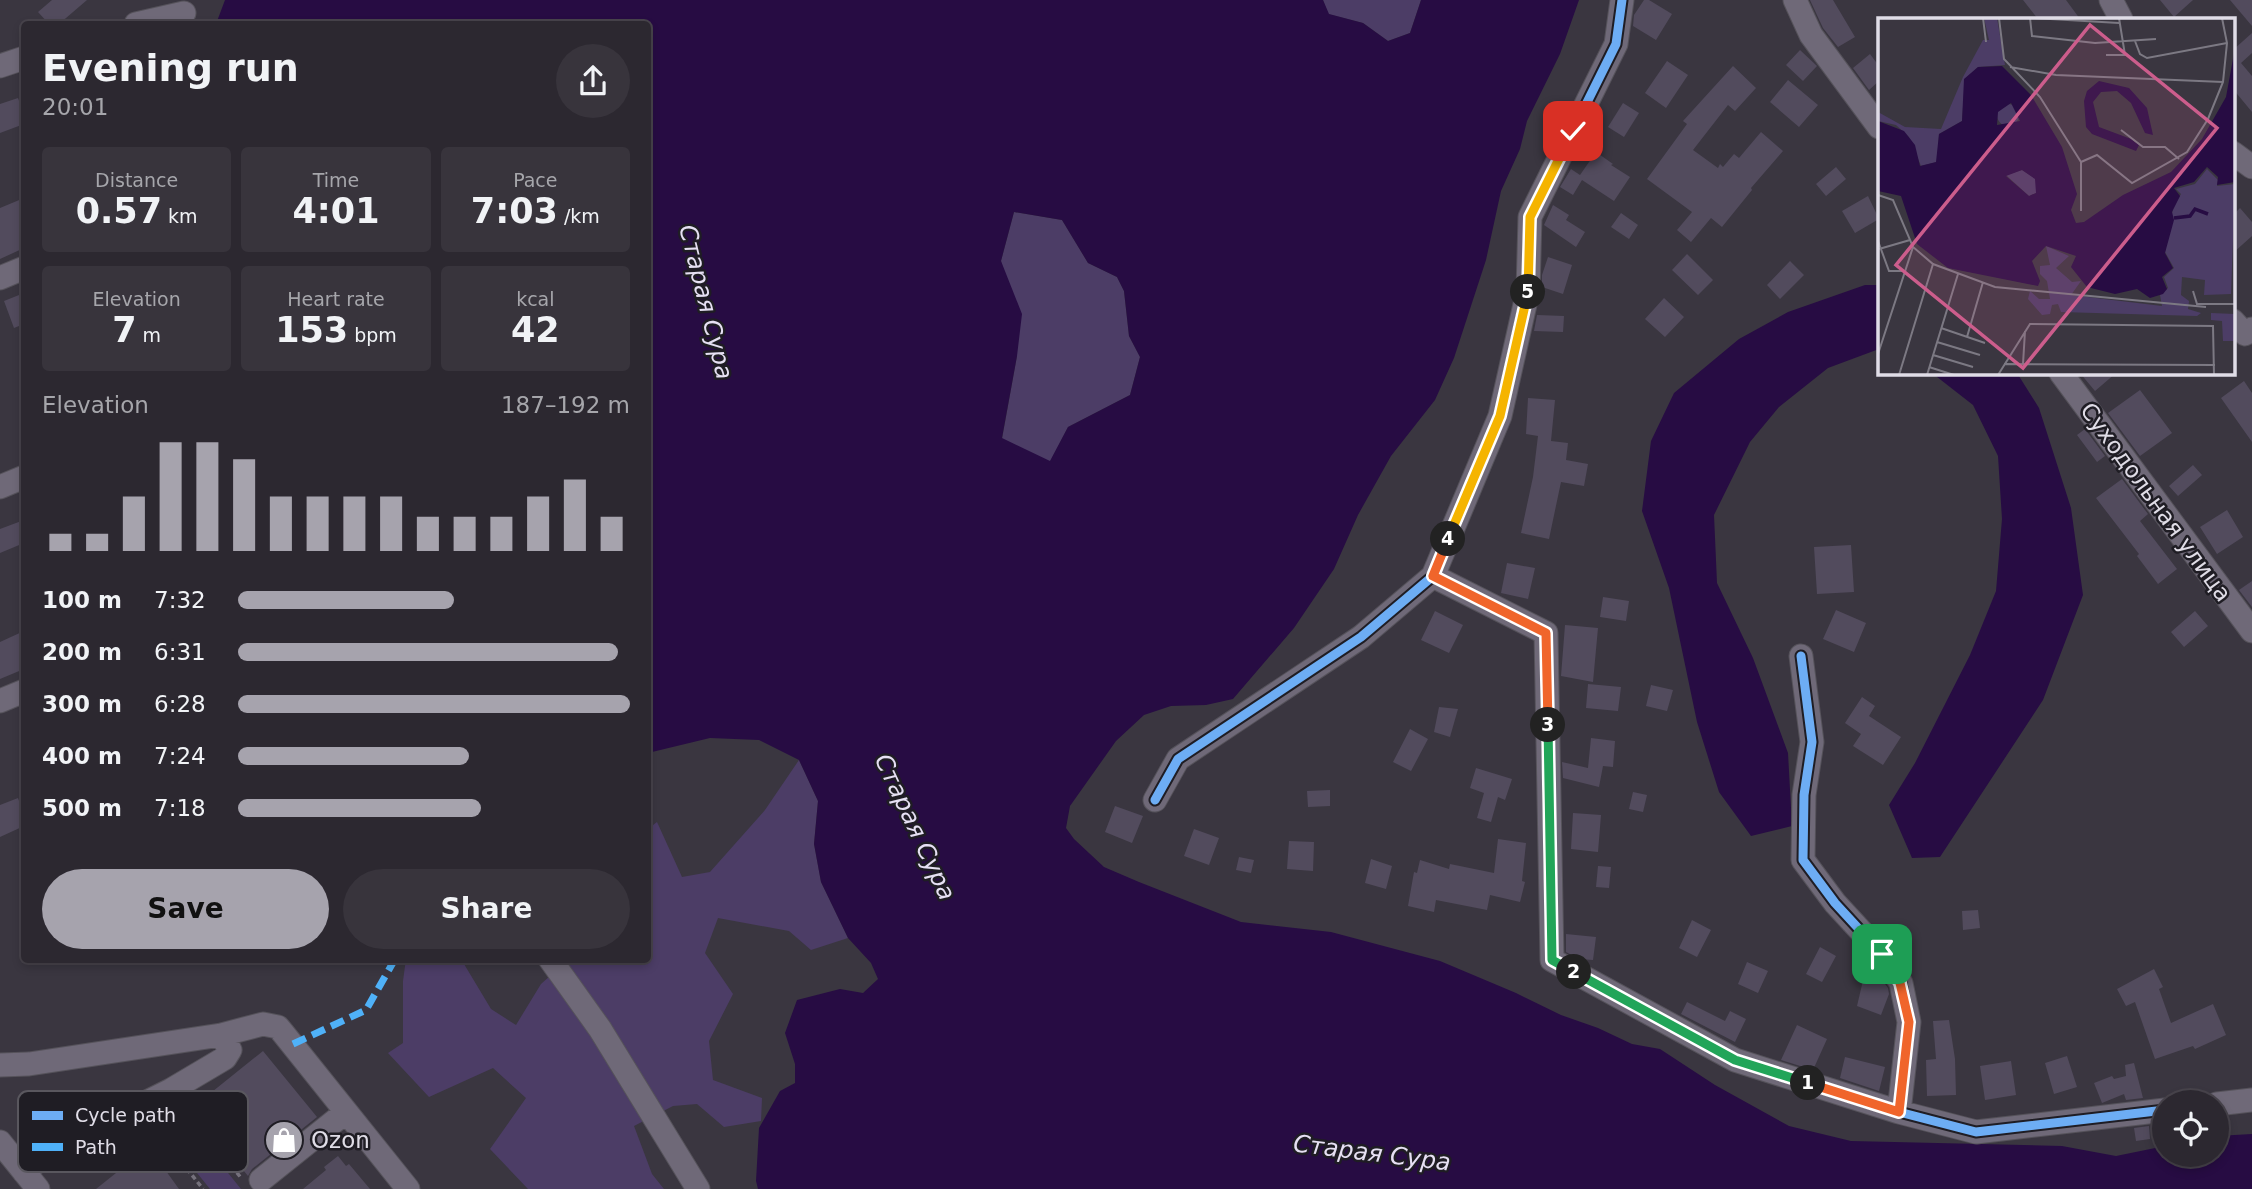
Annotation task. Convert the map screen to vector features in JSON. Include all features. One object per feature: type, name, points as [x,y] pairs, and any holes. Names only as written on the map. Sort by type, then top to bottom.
[{"type":"street","points":[[1155,800],[1178,759],[1361,637],[1433,576],[1500,416],[1528,291],[1530,217],[1615,44],[1622,0]]},
{"type":"street","points":[[1795,0],[1811,35],[1878,126]]},
{"type":"street","points":[[2110,0],[2121,18]]},
{"type":"street","points":[[148,21],[186,12]]},
{"type":"street","points":[[0,65],[21,59]]},
{"type":"street","points":[[2234,154],[2252,167]]},
{"type":"street","points":[[0,278],[21,269]]},
{"type":"street","name":"Суходольная улица","points":[[2062,374],[2252,631]]},
{"type":"street","points":[[0,487],[21,478]]},
{"type":"street","points":[[1433,576],[1546,633],[1552,960],[1735,1060],[1899,1112],[1976,1132],[2152,1112]]},
{"type":"street","points":[[1801,656],[1811,742],[1804,795],[1803,860],[1835,903],[1882,954],[1900,983],[1909,1022],[1899,1112]]},
{"type":"street","points":[[0,701],[21,692]]},
{"type":"street","points":[[553,963],[600,1028],[698,1189]]},
{"type":"street","points":[[0,1065],[29,1064],[222,1035],[263,1024],[278,1027],[408,1189]]},
{"type":"street","points":[[171,1090],[228,1055],[229,1045],[222,1035]]},
{"type":"street","points":[[2229,1103],[2252,1100]]},
{"type":"street","points":[[252,1180],[346,1112]]},
{"type":"street","points":[[0,1142],[18,1165]]},
{"type":"path","points":[[190,1172],[204,1189]]},
{"type":"path","points":[[245,1172],[252,1180]]},
{"type":"shaded area","points":[[1323,0],[1421,0],[1410,33],[1388,41],[1363,23],[1328,14]]},
{"type":"shaded area","points":[[1014,212],[1062,220],[1088,263],[1117,277],[1124,291],[1129,336],[1140,357],[1130,395],[1068,427],[1050,462],[1002,439],[1017,356],[1001,261]]},
{"type":"shaded area","points":[[799,760],[818,801],[814,844],[821,882],[848,938],[811,950],[789,931],[718,918],[705,953],[733,994],[709,1041],[713,1080],[762,1098],[761,1121],[724,1127],[697,1104],[673,1106],[634,1126],[652,1174],[664,1189],[528,1189],[490,1149],[526,1098],[493,1068],[429,1097],[388,1053],[403,1043],[405,963],[464,963],[491,1009],[516,1025],[541,984],[565,963],[651,963],[651,827],[657,822],[682,877],[710,872],[765,810]]},
{"type":"shaded area","points":[[196,1172],[227,1172],[241,1189],[210,1189]]},
{"type":"water","name":"Старая Сура","points":[[225,0],[1323,0],[1329,14],[1363,23],[1388,41],[1410,33],[1421,0],[1579,0],[1560,54],[1527,121],[1520,149],[1501,191],[1486,260],[1454,358],[1435,400],[1391,456],[1358,515],[1334,569],[1294,628],[1233,699],[1206,705],[1171,706],[1144,715],[1116,741],[1070,806],[1066,828],[1104,867],[1139,882],[1241,922],[1331,932],[1440,961],[1632,1044],[1660,1049],[1715,1085],[1789,1126],[1851,1141],[2062,1146],[2116,1156],[2152,1149],[2152,1167],[2229,1167],[2229,1135],[2252,1134],[2252,1189],[758,1189],[756,1181],[759,1128],[780,1091],[795,1083],[795,1064],[785,1033],[797,1000],[840,989],[863,993],[878,979],[871,963],[848,938],[821,882],[814,844],[818,801],[799,760],[759,740],[710,738],[651,753],[651,21],[217,21]],"holes":[[[1014,212],[1062,220],[1088,263],[1117,277],[1124,291],[1129,336],[1140,357],[1130,395],[1068,427],[1050,461],[1002,438],[1022,314],[1001,261]]]},
{"type":"water","points":[[1865,285],[1878,285],[1878,349],[1828,368],[1779,407],[1750,442],[1714,515],[1717,583],[1753,658],[1788,753],[1792,826],[1751,836],[1719,792],[1697,722],[1669,588],[1642,511],[1651,441],[1674,393],[1739,339],[1788,312]]},
{"type":"water","points":[[1933,374],[2018,374],[2039,408],[2071,508],[2083,595],[2043,700],[1940,857],[1912,858],[1889,805],[1915,763],[1970,655],[1996,591],[2002,519],[1998,456],[1973,405]]},
{"type":"building","points":[[52,0],[87,0],[62,21],[46,21],[38,12]]},
{"type":"building","points":[[1644,0],[1649,0],[1672,14],[1656,40],[1633,26],[1634,15]]},
{"type":"building","points":[[1810,0],[1833,0],[1855,37],[1838,47],[1823,28]]},
{"type":"building","points":[[2023,0],[2066,0],[2079,18],[2037,18]]},
{"type":"building","points":[[2160,0],[2193,0],[2174,17]]},
{"type":"building","points":[[2230,0],[2252,0],[2252,26]]},
{"type":"building","points":[[2252,33],[2252,53],[2241,63],[2252,76],[2252,112],[2234,90],[2234,49]]},
{"type":"building","points":[[1800,50],[1817,66],[1803,81],[1786,65]]},
{"type":"building","points":[[1870,54],[1878,65],[1878,82],[1869,90],[1853,68]]},
{"type":"building","points":[[1667,61],[1688,75],[1666,108],[1645,93]]},
{"type":"building","points":[[1733,66],[1756,88],[1735,111],[1728,105],[1693,150],[1718,168],[1720,164],[1723,167],[1734,154],[1739,158],[1761,132],[1783,151],[1722,227],[1711,218],[1691,242],[1677,230],[1692,212],[1647,179],[1687,124],[1683,121]]},
{"type":"building","points":[[1788,80],[1818,105],[1799,127],[1770,102]]},
{"type":"building","points":[[18,98],[21,106],[21,125],[0,133],[0,104]]},
{"type":"building","points":[[1623,103],[1639,113],[1624,137],[1608,127]]},
{"type":"building","points":[[1596,152],[1630,177],[1614,201],[1582,180],[1573,195],[1560,187],[1571,169],[1580,175]]},
{"type":"building","points":[[1836,167],[1846,179],[1826,196],[1816,184]]},
{"type":"building","points":[[1868,196],[1878,220],[1855,233],[1842,211]]},
{"type":"building","points":[[21,199],[21,249],[0,259],[0,208]]},
{"type":"building","points":[[1553,205],[1569,215],[1566,220],[1585,232],[1576,247],[1544,225]]},
{"type":"building","points":[[2240,208],[2252,222],[2252,236],[2234,252],[2234,214]]},
{"type":"building","points":[[1621,213],[1638,225],[1629,239],[1611,227]]},
{"type":"building","points":[[1687,254],[1713,280],[1698,295],[1672,270]]},
{"type":"building","points":[[1548,257],[1572,265],[1563,294],[1542,287],[1542,275]]},
{"type":"building","points":[[1790,261],[1804,275],[1780,299],[1767,285]]},
{"type":"building","points":[[21,294],[21,325],[14,328],[4,301]]},
{"type":"building","points":[[1664,298],[1684,317],[1665,337],[1645,319]]},
{"type":"building","points":[[1537,315],[1564,316],[1563,332],[1534,331]]},
{"type":"building","points":[[2081,374],[2115,374],[2095,391]]},
{"type":"building","points":[[2244,381],[2252,393],[2252,442],[2221,398]]},
{"type":"building","points":[[2140,390],[2172,433],[2140,456],[2108,413]]},
{"type":"building","points":[[1528,398],[1555,400],[1551,441],[1568,443],[1566,460],[1588,464],[1584,486],[1561,482],[1549,539],[1521,533],[1533,477],[1538,436],[1526,434]]},
{"type":"building","points":[[2085,429],[2105,456],[2097,462],[2077,435]]},
{"type":"building","points":[[2193,465],[2202,475],[2178,496],[2169,486]]},
{"type":"building","points":[[2122,479],[2148,514],[2140,521],[2177,569],[2158,584],[2137,556],[2139,554],[2096,498]]},
{"type":"building","points":[[2227,510],[2243,537],[2217,554],[2200,527]]},
{"type":"building","points":[[21,521],[21,544],[0,553],[0,529]]},
{"type":"building","points":[[1851,545],[1854,592],[1817,594],[1814,547]]},
{"type":"building","points":[[1507,563],[1535,568],[1528,599],[1501,593]]},
{"type":"building","points":[[2252,581],[2252,607],[2239,590]]},
{"type":"building","points":[[1603,597],[1629,601],[1626,621],[1600,617]]},
{"type":"building","points":[[1836,610],[1866,623],[1854,652],[1823,639]]},
{"type":"building","points":[[1435,611],[1463,625],[1449,653],[1421,640]]},
{"type":"building","points":[[2195,611],[2208,626],[2184,647],[2171,632]]},
{"type":"building","points":[[1565,625],[1598,628],[1593,682],[1561,676]]},
{"type":"building","points":[[21,632],[21,670],[0,679],[0,642]]},
{"type":"building","points":[[1588,684],[1621,687],[1618,711],[1586,708]]},
{"type":"building","points":[[1651,685],[1673,690],[1667,711],[1646,706]]},
{"type":"building","points":[[1862,697],[1875,706],[1869,716],[1901,737],[1883,765],[1853,746],[1861,734],[1845,723]]},
{"type":"building","points":[[1439,707],[1458,709],[1450,737],[1434,732]]},
{"type":"building","points":[[1410,729],[1428,739],[1411,771],[1393,762]]},
{"type":"building","points":[[1591,738],[1615,741],[1613,767],[1603,766],[1599,787],[1563,778],[1562,762],[1588,768]]},
{"type":"building","points":[[1476,768],[1512,779],[1505,800],[1498,797],[1491,822],[1477,818],[1484,793],[1470,788]]},
{"type":"building","points":[[1330,790],[1330,806],[1308,807],[1307,791]]},
{"type":"building","points":[[1633,792],[1647,795],[1643,812],[1629,809]]},
{"type":"building","points":[[18,798],[21,806],[21,827],[0,837],[0,805]]},
{"type":"building","points":[[1115,806],[1143,816],[1132,843],[1105,832]]},
{"type":"building","points":[[1573,813],[1601,815],[1598,852],[1571,849]]},
{"type":"building","points":[[1194,829],[1219,838],[1209,865],[1184,856]]},
{"type":"building","points":[[1498,839],[1526,843],[1522,881],[1525,882],[1520,902],[1490,895],[1487,910],[1436,900],[1434,912],[1408,906],[1414,872],[1417,873],[1420,860],[1449,869],[1450,864],[1494,873]]},
{"type":"building","points":[[1289,841],[1314,842],[1313,871],[1287,869]]},
{"type":"building","points":[[1239,857],[1254,860],[1251,873],[1236,870]]},
{"type":"building","points":[[1371,859],[1392,866],[1386,889],[1365,883]]},
{"type":"building","points":[[1598,866],[1611,867],[1609,888],[1596,887]]},
{"type":"building","points":[[1978,910],[1980,928],[1963,930],[1962,911]]},
{"type":"building","points":[[1692,920],[1711,930],[1697,957],[1679,948]]},
{"type":"building","points":[[1566,934],[1596,937],[1593,960],[1579,959],[1566,952]]},
{"type":"building","points":[[1820,947],[1836,956],[1822,982],[1806,974]]},
{"type":"building","points":[[1747,962],[1768,971],[1758,993],[1738,984]]},
{"type":"building","points":[[2154,969],[2163,987],[2159,989],[2171,1023],[2213,1004],[2226,1035],[2195,1049],[2193,1046],[2155,1059],[2135,1002],[2126,1006],[2117,989]]},
{"type":"building","points":[[1865,972],[1880,977],[1888,988],[1889,994],[1881,1015],[1857,1006]]},
{"type":"building","points":[[1687,1002],[1725,1021],[1730,1011],[1746,1019],[1735,1042],[1681,1014]]},
{"type":"building","points":[[1949,1020],[1955,1059],[1956,1095],[1927,1096],[1926,1060],[1936,1059],[1933,1021]]},
{"type":"building","points":[[1797,1025],[1827,1039],[1813,1070],[1781,1060]]},
{"type":"building","points":[[263,1051],[317,1117],[252,1169],[248,1176],[245,1172],[248,1172],[248,1091],[213,1091]]},
{"type":"building","points":[[2067,1056],[2077,1087],[2054,1094],[2045,1063]]},
{"type":"building","points":[[1845,1057],[1885,1067],[1879,1091],[1840,1078]]},
{"type":"building","points":[[2011,1061],[2016,1095],[1985,1100],[1980,1066]]},
{"type":"building","points":[[2134,1063],[2143,1098],[2126,1100],[2124,1094],[2102,1103],[2094,1083],[2112,1076],[2114,1079],[2126,1076],[2125,1065]]},
{"type":"building","points":[[2149,1126],[2150,1139],[2136,1141],[2134,1128]]},
{"type":"building","points":[[338,1156],[346,1166],[349,1164],[370,1189],[303,1189],[326,1170],[324,1167]]},
{"type":"building","points":[[117,1172],[167,1172],[179,1189],[96,1189]]},
{"type":"marked path","points":[[293,1044],[366,1010],[393,963]]},
{"type":"cycle path","points":[[1155,800],[1178,759],[1361,637],[1433,576],[1500,416],[1528,291],[1530,217],[1616,44],[1622,0]]},
{"type":"cycle path","points":[[1433,576],[1546,633],[1552,960],[1735,1060],[1899,1112],[1976,1132],[2152,1112]]},
{"type":"cycle path","points":[[1801,656],[1812,742],[1804,795],[1803,860],[1835,903],[1882,954],[1901,983],[1909,1022],[1899,1112]]},
{"type":"place","name":"Ozon","points":[[284,1140]]},
{"type":"route","points":[[1573,131],[1530,217],[1528,291],[1500,416],[1433,576],[1546,633],[1552,960],[1735,1060],[1899,1112],[1909,1022],[1900,983],[1882,954]]}]
